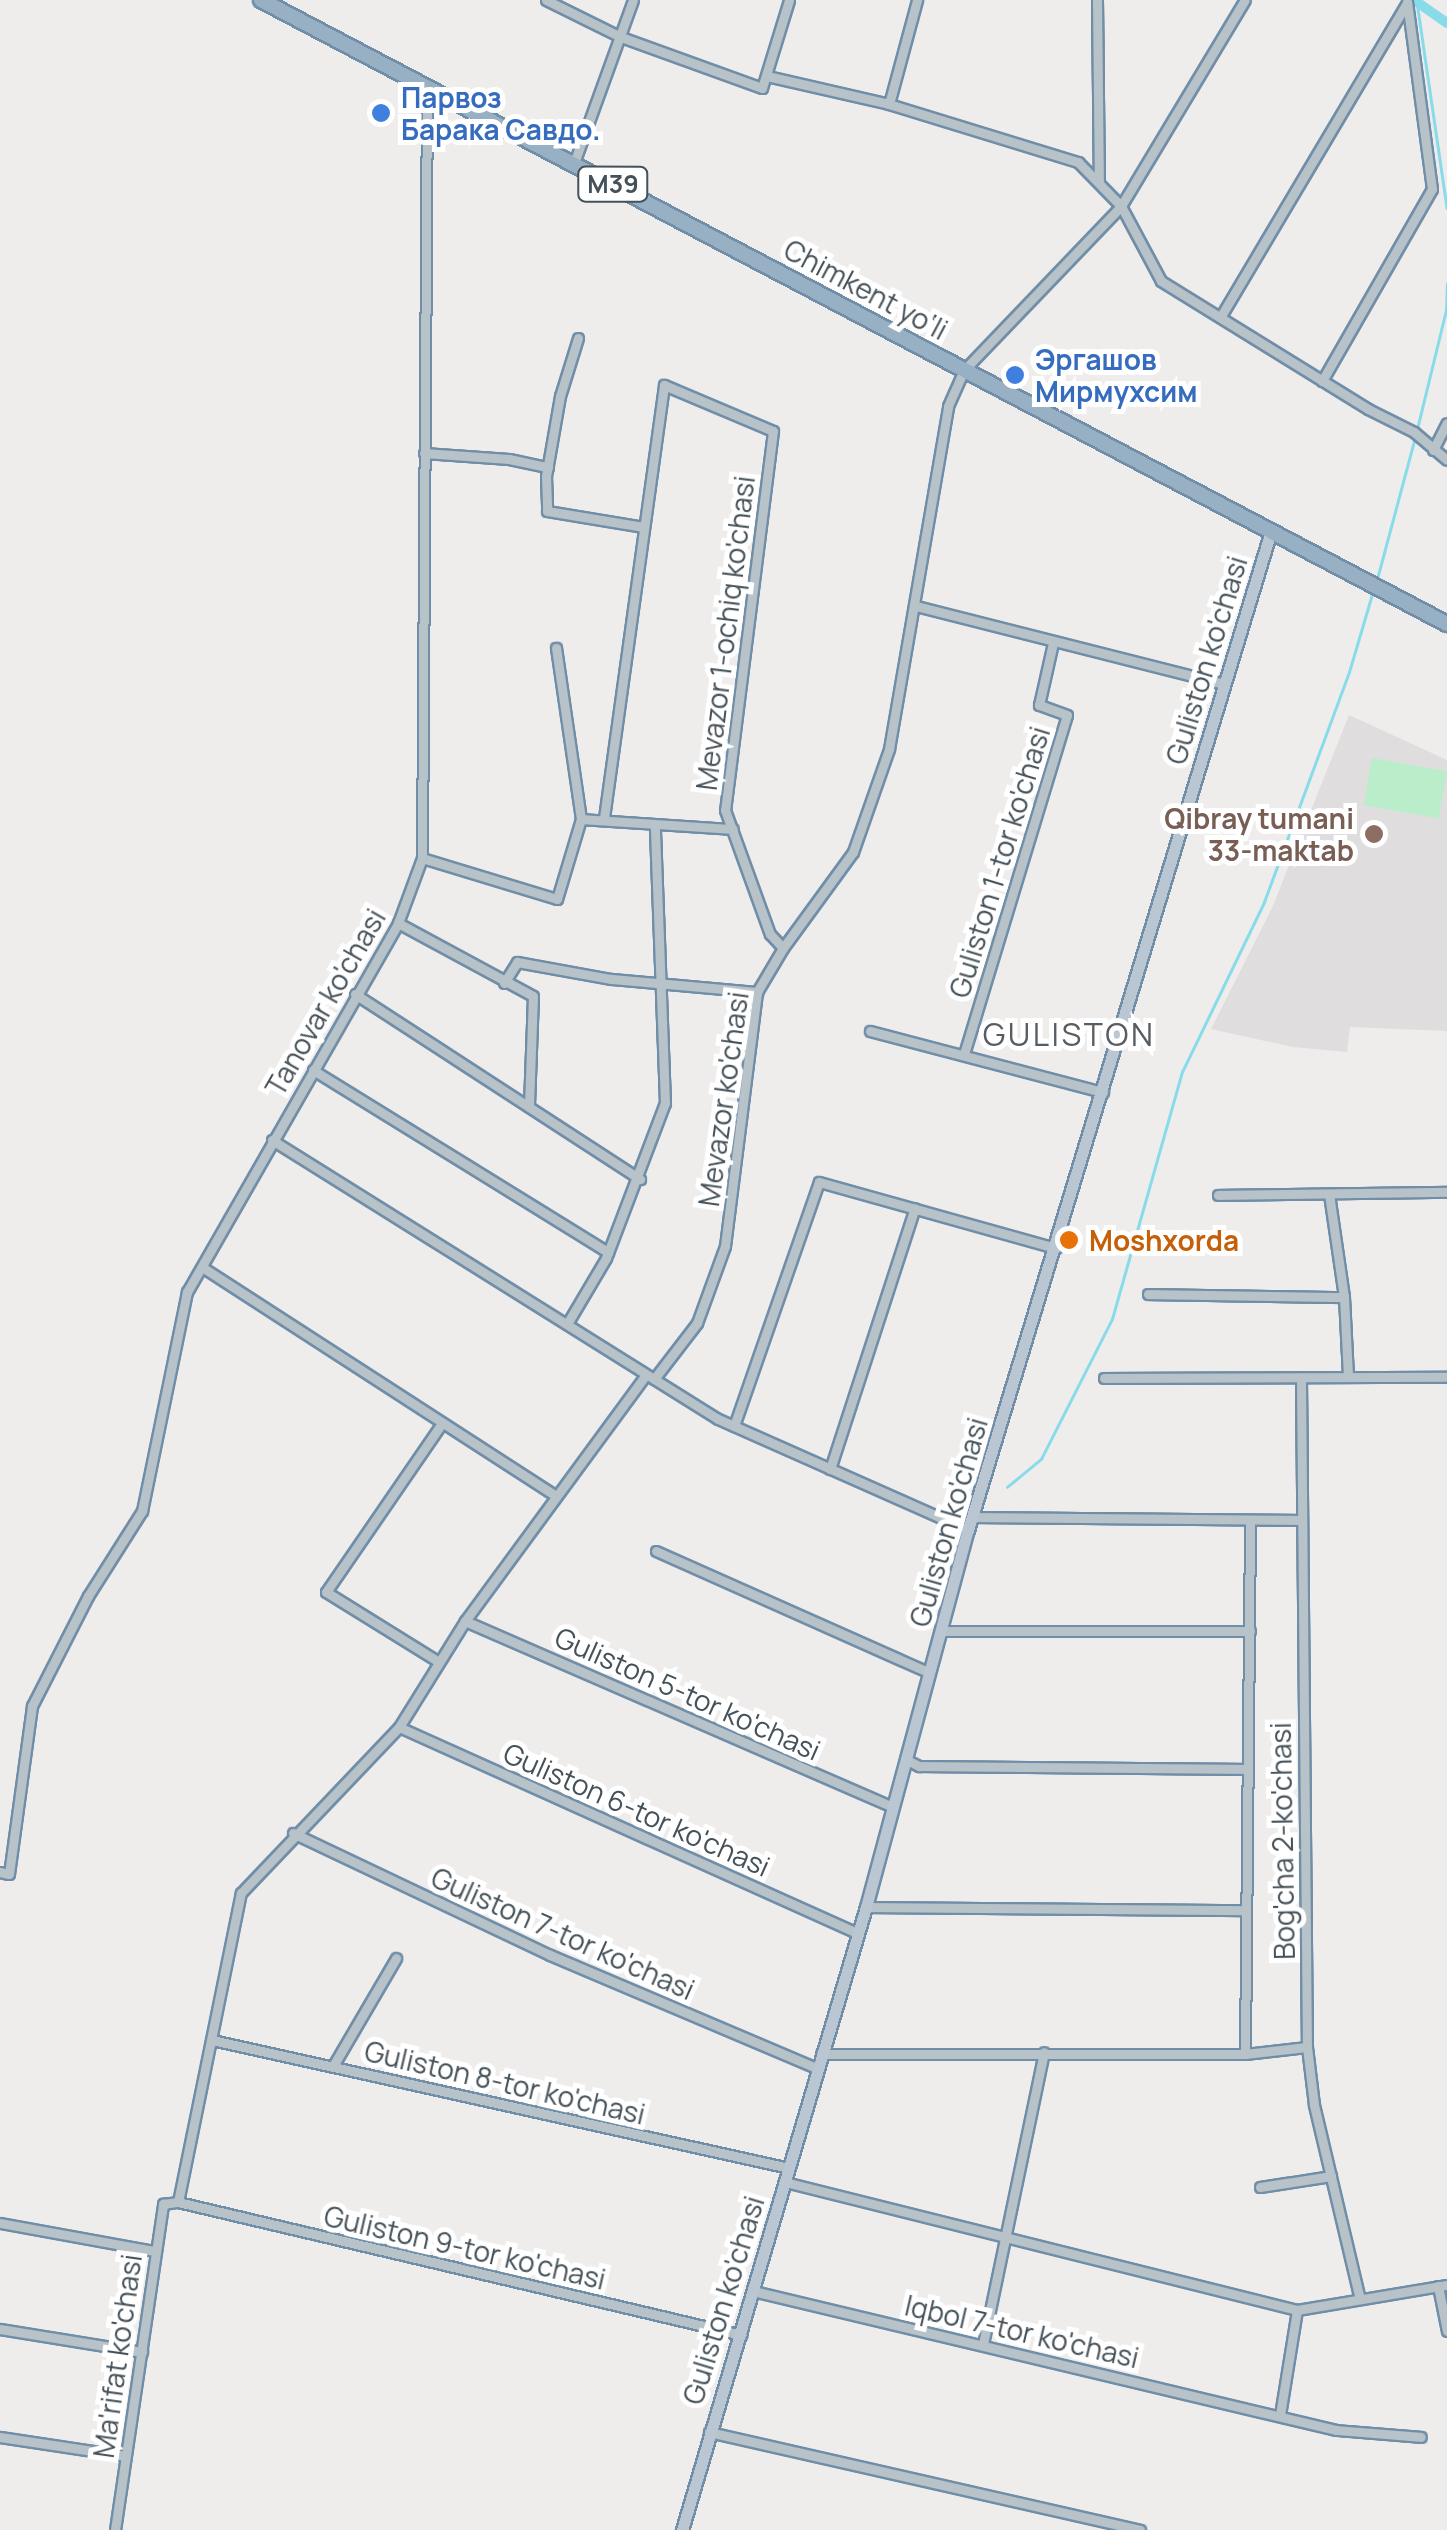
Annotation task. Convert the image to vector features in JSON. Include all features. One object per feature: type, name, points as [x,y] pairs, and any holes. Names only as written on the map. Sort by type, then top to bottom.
[{"type":"highway","name":"Chimkent yo‘li","points":[[260,0],[1447,624]]},
{"type":"main road","name":"Guliston ko'chasi","points":[[682,2530],[866,1907],[968,1530],[1271,532]]},
{"type":"street","points":[[546,0],[621,38],[762,88],[789,0]]},
{"type":"street","points":[[574,163],[633,0]]},
{"type":"street","points":[[888,104],[917,0]]},
{"type":"street","points":[[1097,0],[1099,182]]},
{"type":"street","points":[[964,370],[1122,206],[1245,0]]},
{"type":"street","points":[[1221,316],[1407,2],[1432,189],[1322,381]]},
{"type":"street","points":[[766,76],[888,104],[1078,162],[1122,206],[1161,281],[1322,381],[1414,432],[1447,460]]},
{"type":"street","name":"Tanovar ko'chasi","points":[[0,1872],[8,1874],[32,1706],[88,1596],[142,1512],[187,1292],[398,923],[422,858],[427,86]]},
{"type":"street","points":[[578,338],[566,370],[544,504],[550,514],[644,527],[604,818]]},
{"type":"street","name":"Mevazor ko'chasi","points":[[178,2202],[241,1892],[398,1727],[464,1620],[554,1496],[697,1323],[725,1246],[757,992],[782,948],[854,852],[889,749],[948,406],[964,370]]},
{"type":"street","name":"Mevazor 1-ochiq ko'chasi","points":[[644,527],[664,386],[774,431],[725,810],[770,934],[782,948]]},
{"type":"street","points":[[1433,450],[1447,423]]},
{"type":"street","points":[[424,453],[509,458],[548,467]]},
{"type":"street","points":[[916,606],[1224,684]]},
{"type":"street","name":"Guliston 1-tor ko'chasi","points":[[964,1054],[1066,714],[1039,705],[1052,642]]},
{"type":"street","points":[[422,858],[556,900],[580,818],[556,648]]},
{"type":"street","points":[[580,818],[734,830]]},
{"type":"street","points":[[567,1324],[608,1252],[640,1178],[665,1103],[655,826]]},
{"type":"street","points":[[398,923],[532,996],[529,1106]]},
{"type":"street","points":[[504,983],[517,962],[566,972],[757,992]]},
{"type":"street","points":[[355,994],[640,1178]]},
{"type":"street","points":[[870,1031],[1102,1092]]},
{"type":"street","points":[[313,1070],[608,1252]]},
{"type":"street","points":[[272,1140],[734,1426],[968,1530]]},
{"type":"street","points":[[734,1426],[818,1182],[1056,1248]]},
{"type":"street","points":[[1218,1194],[1447,1192]]},
{"type":"street","points":[[1328,1194],[1344,1297],[1348,1377]]},
{"type":"street","points":[[830,1469],[915,1208]]},
{"type":"street","points":[[202,1267],[554,1496]]},
{"type":"street","points":[[1148,1294],[1344,1297]]},
{"type":"street","points":[[1104,1378],[1447,1377]]},
{"type":"street","name":"Bog'cha 2-ko'chasi","points":[[1301,1380],[1307,2047],[1314,2105],[1360,2296]]},
{"type":"street","points":[[439,1662],[326,1592],[442,1423]]},
{"type":"street","points":[[974,1517],[1302,1520]]},
{"type":"street","points":[[1245,2054],[1250,1520]]},
{"type":"street","points":[[656,1551],[928,1672]]},
{"type":"street","name":"Guliston 5-tor ko'chasi","points":[[464,1620],[893,1807]]},
{"type":"street","points":[[943,1632],[1250,1631]]},
{"type":"street","name":"Guliston 6-tor ko'chasi","points":[[398,1727],[857,1933]]},
{"type":"street","points":[[905,1760],[919,1766],[1248,1769]]},
{"type":"street","name":"Guliston 7-tor ko'chasi","points":[[293,1833],[550,1955],[816,2068]]},
{"type":"street","points":[[866,1907],[1246,1910]]},
{"type":"street","points":[[333,2066],[396,1958]]},
{"type":"street","name":"Guliston 8-tor ko'chasi","points":[[212,2040],[788,2168]]},
{"type":"street","points":[[821,2054],[1245,2054],[1307,2047]]},
{"type":"street","points":[[983,2344],[1044,2052]]},
{"type":"street","points":[[1260,2187],[1331,2176]]},
{"type":"street","points":[[785,2182],[1297,2310],[1360,2296],[1442,2286],[1447,2331]]},
{"type":"street","name":"Ma'rifat ko'chasi","points":[[114,2530],[163,2204],[178,2202]]},
{"type":"street","name":"Guliston 9-tor ko'chasi","points":[[178,2202],[742,2335]]},
{"type":"street","points":[[0,2224],[154,2251]]},
{"type":"street","name":"Iqbol 7-tor ko'chasi","points":[[754,2291],[1336,2430],[1421,2437]]},
{"type":"street","points":[[1280,2415],[1297,2310]]},
{"type":"street","points":[[0,2329],[142,2352]]},
{"type":"street","points":[[710,2432],[1140,2530]]},
{"type":"street","points":[[0,2436],[125,2456]]},
{"type":"shaded area","name":"Qibray tumani 33-maktab","points":[[1349,715],[1447,760],[1447,1031],[1350,1027],[1347,1052],[1293,1047],[1211,1029],[1272,908]]},
{"type":"green space","points":[[1372,758],[1447,771],[1439,818],[1364,805]]},
{"type":"waterway","points":[[1414,0],[1447,23]]},
{"type":"waterway","points":[[1417,2],[1447,208]]},
{"type":"waterway","points":[[1417,429],[1446,310],[1447,284]]},
{"type":"waterway","points":[[1377,579],[1415,437]]},
{"type":"waterway","points":[[1007,1487],[1041,1459],[1112,1319],[1182,1072],[1264,902],[1349,672],[1373,591]]},
{"type":"place","name":"Парвоз Барака Савдо.","points":[[381,113]]},
{"type":"place","name":"Эргашов Мирмухсим","points":[[1015,375]]},
{"type":"place","name":"Qibray tumani 33-maktab","points":[[1374,834]]},
{"type":"place","name":"Moshxorda","points":[[1069,1240]]},
{"type":"district","name":"GULISTON","points":[[1069,1034]]}]
